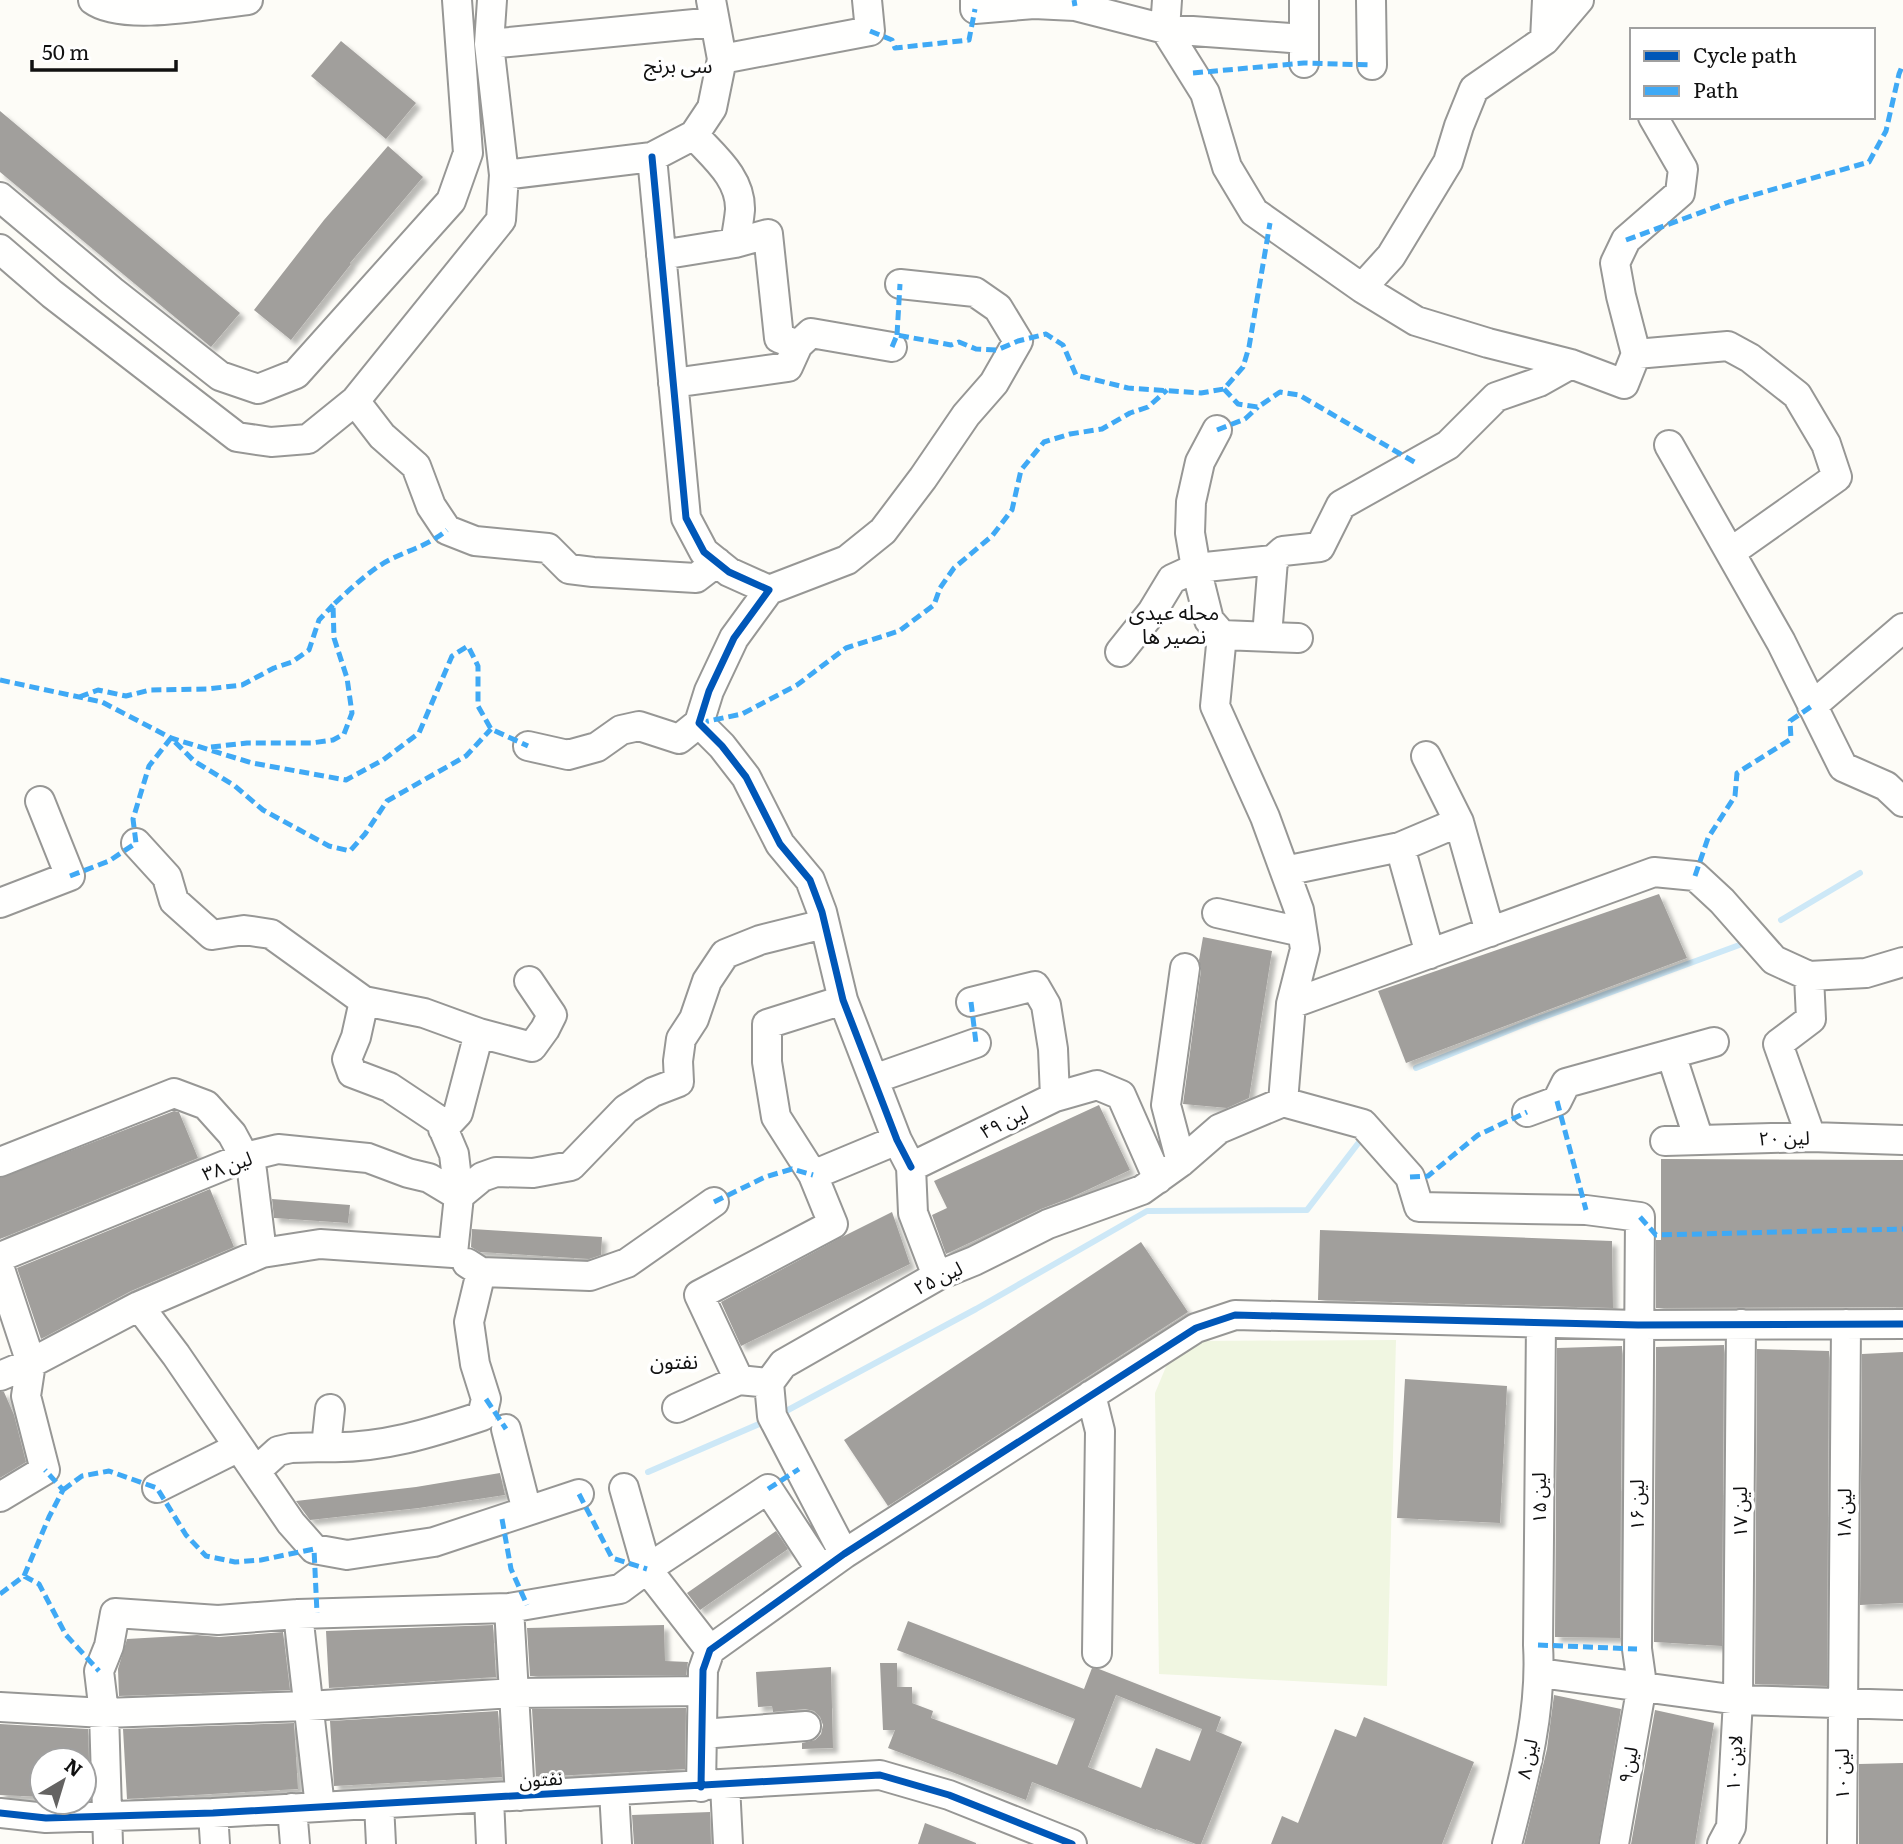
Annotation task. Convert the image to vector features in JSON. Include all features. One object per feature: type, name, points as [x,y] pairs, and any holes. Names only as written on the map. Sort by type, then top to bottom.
[{"type":"street","points":[[93,0],[103,8],[139,11],[248,0]]},
{"type":"street","points":[[0,197],[220,376],[258,389],[296,374],[451,201],[468,153],[457,0]]},
{"type":"street","points":[[0,249],[52,294],[237,437],[271,442],[309,439],[355,401],[501,220],[504,175],[489,44],[492,0]]},
{"type":"street","points":[[722,59],[870,31],[867,0]]},
{"type":"street","points":[[1167,0],[1165,29],[1205,93],[1227,167],[1254,212],[1362,288],[1416,321],[1488,344],[1571,364],[1624,383],[1636,354],[1615,262],[1626,240],[1680,192],[1683,169],[1654,119]]},
{"type":"street","points":[[975,4],[1075,6],[1165,29],[1304,51],[1304,0]]},
{"type":"street","points":[[1371,0],[1372,65]]},
{"type":"street","points":[[1545,40],[1547,0]]},
{"type":"street","points":[[1362,288],[1391,256],[1448,162],[1474,89],[1545,40],[1579,0]]},
{"type":"street","points":[[489,44],[713,11],[722,59],[712,108],[694,135],[652,157],[504,175]]},
{"type":"street","points":[[694,135],[735,183],[740,207],[736,243]]},
{"type":"street","points":[[652,157],[686,518],[704,552],[729,572],[769,590]]},
{"type":"street","points":[[661,255],[736,243],[768,234],[779,338],[798,345]]},
{"type":"street","points":[[528,746],[568,755],[597,747],[621,730],[639,726],[679,739],[699,723],[709,691],[734,638],[769,590],[847,560],[883,531],[966,415],[994,383],[1018,341],[998,309],[975,292],[900,284]]},
{"type":"street","points":[[673,383],[788,367],[798,345],[810,333],[892,347]]},
{"type":"street","points":[[1636,354],[1728,346],[1750,358],[1797,396],[1826,444],[1837,477],[1731,552]]},
{"type":"street","points":[[1120,652],[1152,612],[1172,579],[1196,568],[1273,560],[1283,551],[1321,547],[1341,505],[1448,444],[1496,397],[1539,382],[1571,364]]},
{"type":"street","points":[[355,401],[382,436],[416,466],[431,506],[447,530],[475,541],[548,548],[569,569],[593,572],[696,578],[717,562]]},
{"type":"street","points":[[1217,430],[1200,462],[1191,502],[1190,533],[1209,620],[1222,635],[1215,706],[1265,817],[1299,910],[1305,949],[1291,1004],[1283,1102]]},
{"type":"street","points":[[1669,445],[1781,642],[1843,767],[1886,786],[1903,802]]},
{"type":"street","points":[[1267,636],[1273,560]]},
{"type":"street","points":[[1812,706],[1903,628]]},
{"type":"street","points":[[1222,635],[1298,638]]},
{"type":"street","points":[[699,723],[722,746],[746,777],[780,844],[810,880],[843,1000],[897,1140],[911,1167],[913,1213],[937,1276]]},
{"type":"street","points":[[1426,755],[1459,822],[1490,932]]},
{"type":"street","points":[[0,903],[71,876],[40,801]]},
{"type":"street","points":[[1285,871],[1400,848],[1459,822]]},
{"type":"street","points":[[136,844],[167,877],[174,901],[212,935],[244,930],[271,933],[364,1001],[424,1013],[479,1033],[532,1047],[552,1015],[529,981]]},
{"type":"street","points":[[1400,848],[1430,954]]},
{"type":"street","points":[[1291,1004],[1654,872],[1695,876],[1722,901],[1774,960],[1809,976],[1866,973],[1903,962]]},
{"type":"street","points":[[1217,913],[1302,932]]},
{"type":"street","points":[[459,1196],[482,1177],[496,1172],[533,1173],[571,1166],[626,1109],[653,1092],[680,1082],[678,1061],[681,1039],[694,1019],[707,981],[725,954],[760,940],[824,924]]},
{"type":"street","points":[[1181,1162],[1166,1105],[1185,968]]},
{"type":"street","points":[[1809,976],[1811,1019],[1778,1044],[1811,1137]]},
{"type":"street","points":[[971,1002],[1035,986],[1046,1005],[1053,1049],[1055,1097]]},
{"type":"street","points":[[739,1380],[699,1295],[832,1224],[813,1175],[776,1116],[767,1062],[767,1024],[843,1000]]},
{"type":"street","points":[[364,1001],[356,1037],[347,1059],[352,1073],[388,1087],[440,1121],[454,1154],[459,1196],[453,1253]]},
{"type":"street","points":[[443,1129],[458,1113],[479,1033]]},
{"type":"street","points":[[1527,1112],[1557,1101],[1566,1083],[1714,1042]]},
{"type":"street","points":[[874,1079],[976,1043]]},
{"type":"street","points":[[1671,1054],[1699,1140]]},
{"type":"street","name":"لین ۴۹","points":[[911,1167],[1055,1097],[1097,1085],[1121,1095],[1158,1179]]},
{"type":"street","points":[[0,1162],[174,1093],[205,1105],[232,1133],[252,1171],[262,1253]]},
{"type":"street","name":"لین ۲۵","points":[[769,1383],[783,1364],[937,1276],[974,1261],[1048,1224],[1142,1191],[1219,1129],[1283,1102]]},
{"type":"street","name":"لین ۱۶","points":[[1283,1102],[1363,1124],[1410,1177],[1419,1207],[1586,1210],[1640,1217],[1637,1649],[1642,1685]]},
{"type":"street","name":"لین ۲۰","points":[[1665,1141],[1811,1137],[1903,1140]]},
{"type":"street","points":[[813,1175],[897,1140]]},
{"type":"street","name":"لین ۳۸","points":[[0,1256],[245,1157],[278,1149],[368,1158],[429,1178],[459,1196]]},
{"type":"street","points":[[0,1376],[31,1363],[139,1306],[262,1253],[320,1244],[453,1253],[481,1272],[590,1276],[627,1263],[714,1202]]},
{"type":"street","points":[[0,1269],[31,1363],[26,1396],[44,1469],[0,1497]]},
{"type":"street","points":[[256,1471],[278,1451],[290,1448],[350,1448],[401,1441],[482,1416],[486,1399],[475,1364],[469,1322],[481,1272]]},
{"type":"street","points":[[139,1306],[291,1523],[314,1549],[347,1555],[434,1542],[579,1494]]},
{"type":"street","points":[[728,1844],[702,1734],[703,1670],[710,1650],[844,1554],[1196,1328],[1235,1315],[1638,1325],[1903,1324]]},
{"type":"street","name":"لین ۱۵","points":[[1540,1673],[1541,1323]]},
{"type":"street","name":"لین ۱۷","points":[[1738,1700],[1741,1324]]},
{"type":"street","name":"لین ۱۸","points":[[1843,1703],[1846,1324]]},
{"type":"street","points":[[677,1408],[739,1380],[769,1383],[772,1416],[844,1554]]},
{"type":"street","points":[[1091,1395],[1100,1431],[1097,1653]]},
{"type":"street","points":[[326,1447],[330,1409]]},
{"type":"street","points":[[506,1429],[527,1511]]},
{"type":"street","points":[[157,1489],[239,1447]]},
{"type":"street","points":[[624,1488],[647,1569],[710,1650]]},
{"type":"street","points":[[108,1830],[104,1713],[99,1671],[109,1646],[115,1613],[218,1620],[298,1614],[509,1608],[620,1589],[768,1489],[821,1570]]},
{"type":"street","points":[[509,1608],[520,1796]]},
{"type":"street","points":[[298,1614],[320,1807]]},
{"type":"street","points":[[1540,1673],[1738,1700],[1903,1705]]},
{"type":"street","name":"لین ۸","points":[[1507,1844],[1532,1745],[1540,1673]]},
{"type":"street","name":"لین۹","points":[[1614,1844],[1642,1685]]},
{"type":"street","points":[[0,1707],[104,1713],[308,1706],[514,1693],[702,1691]]},
{"type":"street","name":"لاین ۱۰","points":[[1731,1838],[1738,1700]]},
{"type":"street","name":"لین ۱۰","points":[[1842,1844],[1843,1703]]},
{"type":"street","points":[[702,1734],[806,1726]]},
{"type":"street","name":"نفتون","points":[[0,1813],[46,1831],[108,1830],[213,1813],[880,1775],[949,1794],[1072,1844]]},
{"type":"street","points":[[614,1791],[617,1844]]},
{"type":"street","points":[[489,1798],[491,1844]]},
{"type":"street","points":[[379,1804],[381,1844]]},
{"type":"street","points":[[292,1808],[295,1844]]},
{"type":"street","points":[[213,1813],[215,1844]]},
{"type":"green space","points":[[1396,1340],[1387,1686],[1159,1674],[1155,1393],[1168,1362],[1197,1341]]},
{"type":"building","points":[[341,41],[416,103],[386,139],[311,76]]},
{"type":"building","points":[[0,111],[240,313],[211,347],[0,172]]},
{"type":"building","points":[[388,146],[423,177],[350,263],[291,340],[254,310],[324,220]]},
{"type":"building","points":[[1659,894],[1687,958],[1406,1063],[1378,991]]},
{"type":"building","points":[[1203,937],[1272,951],[1249,1098],[1227,1108],[1183,1104]]},
{"type":"building","points":[[1099,1105],[1130,1170],[946,1254],[932,1215],[947,1208],[934,1181]]},
{"type":"building","points":[[174,1111],[179,1112],[198,1158],[0,1239],[0,1178]]},
{"type":"building","points":[[1661,1159],[1903,1160],[1903,1307],[1656,1308],[1656,1240],[1661,1240]]},
{"type":"building","points":[[210,1189],[234,1247],[131,1291],[41,1339],[17,1268]]},
{"type":"building","points":[[272,1199],[350,1205],[348,1223],[274,1218]]},
{"type":"building","points":[[892,1212],[910,1264],[741,1346],[721,1302]]},
{"type":"building","points":[[472,1229],[602,1237],[601,1255],[589,1259],[480,1252],[471,1247]]},
{"type":"building","points":[[1320,1230],[1612,1241],[1613,1308],[1318,1300]]},
{"type":"building","points":[[1141,1242],[1188,1312],[888,1506],[844,1440]]},
{"type":"building","points":[[1724,1345],[1722,1646],[1654,1642],[1656,1347]]},
{"type":"building","points":[[1622,1346],[1620,1638],[1555,1637],[1557,1348]]},
{"type":"building","points":[[1757,1349],[1829,1351],[1827,1686],[1755,1684]]},
{"type":"building","points":[[1903,1352],[1903,1603],[1860,1605],[1862,1354]]},
{"type":"building","points":[[1405,1379],[1507,1386],[1500,1523],[1397,1518]]},
{"type":"building","points":[[0,1392],[4,1392],[14,1415],[26,1462],[0,1478]]},
{"type":"building","points":[[500,1473],[505,1495],[419,1508],[310,1520],[296,1501],[416,1487]]},
{"type":"building","points":[[776,1531],[788,1549],[700,1610],[687,1593]]},
{"type":"building","points":[[908,1621],[1084,1689],[1092,1668],[1099,1669],[1221,1717],[1216,1731],[1242,1742],[1201,1844],[1156,1830],[1032,1782],[1026,1800],[888,1748],[895,1730],[883,1730],[880,1663],[897,1663],[897,1687],[912,1687],[912,1703],[933,1711],[931,1718],[1057,1765],[1075,1719],[897,1650]],"holes":[[[1116,1695],[1202,1729],[1190,1761],[1156,1748],[1141,1788],[1088,1767]]]},
{"type":"building","points":[[493,1625],[496,1677],[329,1688],[326,1631]]},
{"type":"building","points":[[664,1625],[665,1661],[688,1662],[686,1675],[530,1676],[527,1628]]},
{"type":"building","points":[[283,1632],[290,1690],[119,1696],[118,1669],[127,1639],[197,1635],[219,1637]]},
{"type":"building","points":[[831,1667],[833,1748],[802,1749],[802,1743],[815,1740],[821,1734],[823,1725],[820,1717],[814,1711],[805,1709],[773,1712],[772,1706],[758,1707],[756,1672]]},
{"type":"building","points":[[1554,1695],[1621,1709],[1598,1844],[1524,1844],[1547,1749]]},
{"type":"building","points":[[686,1708],[685,1769],[536,1777],[532,1709]]},
{"type":"building","points":[[1655,1710],[1714,1723],[1695,1844],[1631,1844]]},
{"type":"building","points":[[498,1711],[502,1777],[334,1786],[330,1721]]},
{"type":"building","points":[[1364,1717],[1474,1762],[1442,1844],[1271,1844],[1282,1816],[1298,1823],[1335,1729],[1356,1737]]},
{"type":"building","points":[[294,1723],[298,1789],[127,1799],[123,1729]]},
{"type":"building","points":[[0,1724],[88,1729],[89,1746],[28,1746],[28,1796],[0,1795]]},
{"type":"building","points":[[1903,1763],[1903,1844],[1859,1844],[1859,1764]]},
{"type":"building","points":[[710,1812],[711,1844],[634,1844],[632,1815]]},
{"type":"building","points":[[925,1823],[976,1843],[976,1844],[918,1844]]},
{"type":"waterway","points":[[1781,920],[1860,873]]},
{"type":"waterway","points":[[1416,1068],[1530,1022],[1742,944]]},
{"type":"waterway","points":[[788,1410],[976,1309],[1147,1211],[1307,1210],[1363,1137]]},
{"type":"waterway","points":[[648,1472],[766,1421]]},
{"type":"marked path","points":[[1074,0],[1075,6]]},
{"type":"marked path","points":[[870,31],[892,40],[895,48],[969,40],[975,9]]},
{"type":"marked path","points":[[1193,73],[1304,63],[1372,65]]},
{"type":"marked path","points":[[1626,240],[1729,202],[1869,162],[1886,131],[1903,64]]},
{"type":"marked path","points":[[892,347],[897,335],[951,345],[959,342],[976,349],[997,350],[1046,334],[1063,345],[1076,375],[1128,388],[1201,393],[1224,389],[1243,367],[1249,347],[1270,223]]},
{"type":"marked path","points":[[897,335],[900,284]]},
{"type":"marked path","points":[[1224,389],[1238,404],[1258,407],[1280,392],[1299,395],[1416,463]]},
{"type":"marked path","points":[[699,723],[742,714],[797,685],[846,648],[899,631],[934,605],[940,588],[954,568],[992,536],[1012,510],[1021,470],[1044,442],[1070,434],[1102,429],[1130,413],[1148,407],[1167,390]]},
{"type":"marked path","points":[[1217,430],[1245,419],[1258,407]]},
{"type":"marked path","points":[[211,747],[247,743],[311,743],[333,740],[344,734],[352,713],[347,678],[334,638],[333,605],[379,566],[430,542],[447,530]]},
{"type":"marked path","points":[[79,697],[98,690],[126,696],[150,690],[242,685],[292,662],[309,650],[319,620],[333,605]]},
{"type":"marked path","points":[[0,680],[102,702],[171,738],[252,763],[346,780],[383,760],[419,733],[452,656],[468,646],[478,666],[478,706],[491,729],[528,746]]},
{"type":"marked path","points":[[1695,876],[1708,838],[1735,796],[1737,773],[1791,739],[1790,721],[1812,706]]},
{"type":"marked path","points":[[70,876],[109,861],[136,843],[133,819],[149,766],[171,738],[194,761],[235,786],[263,810],[329,846],[350,851],[387,801],[466,756],[491,729]]},
{"type":"marked path","points":[[971,1002],[976,1043]]},
{"type":"marked path","points":[[1557,1101],[1586,1210]]},
{"type":"marked path","points":[[1410,1177],[1428,1176],[1478,1135],[1527,1112]]},
{"type":"marked path","points":[[714,1202],[765,1177],[792,1169],[813,1175]]},
{"type":"marked path","points":[[1640,1217],[1656,1235],[1903,1229]]},
{"type":"marked path","points":[[486,1399],[506,1429]]},
{"type":"marked path","points":[[768,1489],[799,1469]]},
{"type":"marked path","points":[[24,1576],[63,1490],[45,1470]]},
{"type":"marked path","points":[[63,1490],[82,1476],[109,1471],[157,1488],[186,1535],[206,1556],[235,1562],[261,1560],[314,1549],[317,1613]]},
{"type":"marked path","points":[[579,1494],[612,1558],[647,1569]]},
{"type":"marked path","points":[[502,1519],[511,1569],[527,1605]]},
{"type":"marked path","points":[[0,1594],[24,1576],[39,1584],[66,1635],[99,1671]]},
{"type":"marked path","points":[[1538,1645],[1637,1649]]},
{"type":"cycle path","points":[[652,157],[686,518],[704,552],[729,572],[769,590],[734,638],[709,691],[699,723],[722,746],[746,777],[780,844],[810,880],[822,912],[843,1000],[897,1140],[911,1167]]},
{"type":"cycle path","points":[[701,1787],[703,1670],[710,1650],[844,1554],[1196,1328],[1235,1315],[1638,1325],[1903,1324]]},
{"type":"cycle path","points":[[0,1813],[46,1818],[213,1813],[880,1775],[949,1795],[1072,1844]]},
{"type":"district","name":"سی برنج","points":[[678,66]]},
{"type":"district","name":"محله عیدی نصیر ها","points":[[1174,625]]},
{"type":"district","name":"نفتون","points":[[674,1362]]}]
